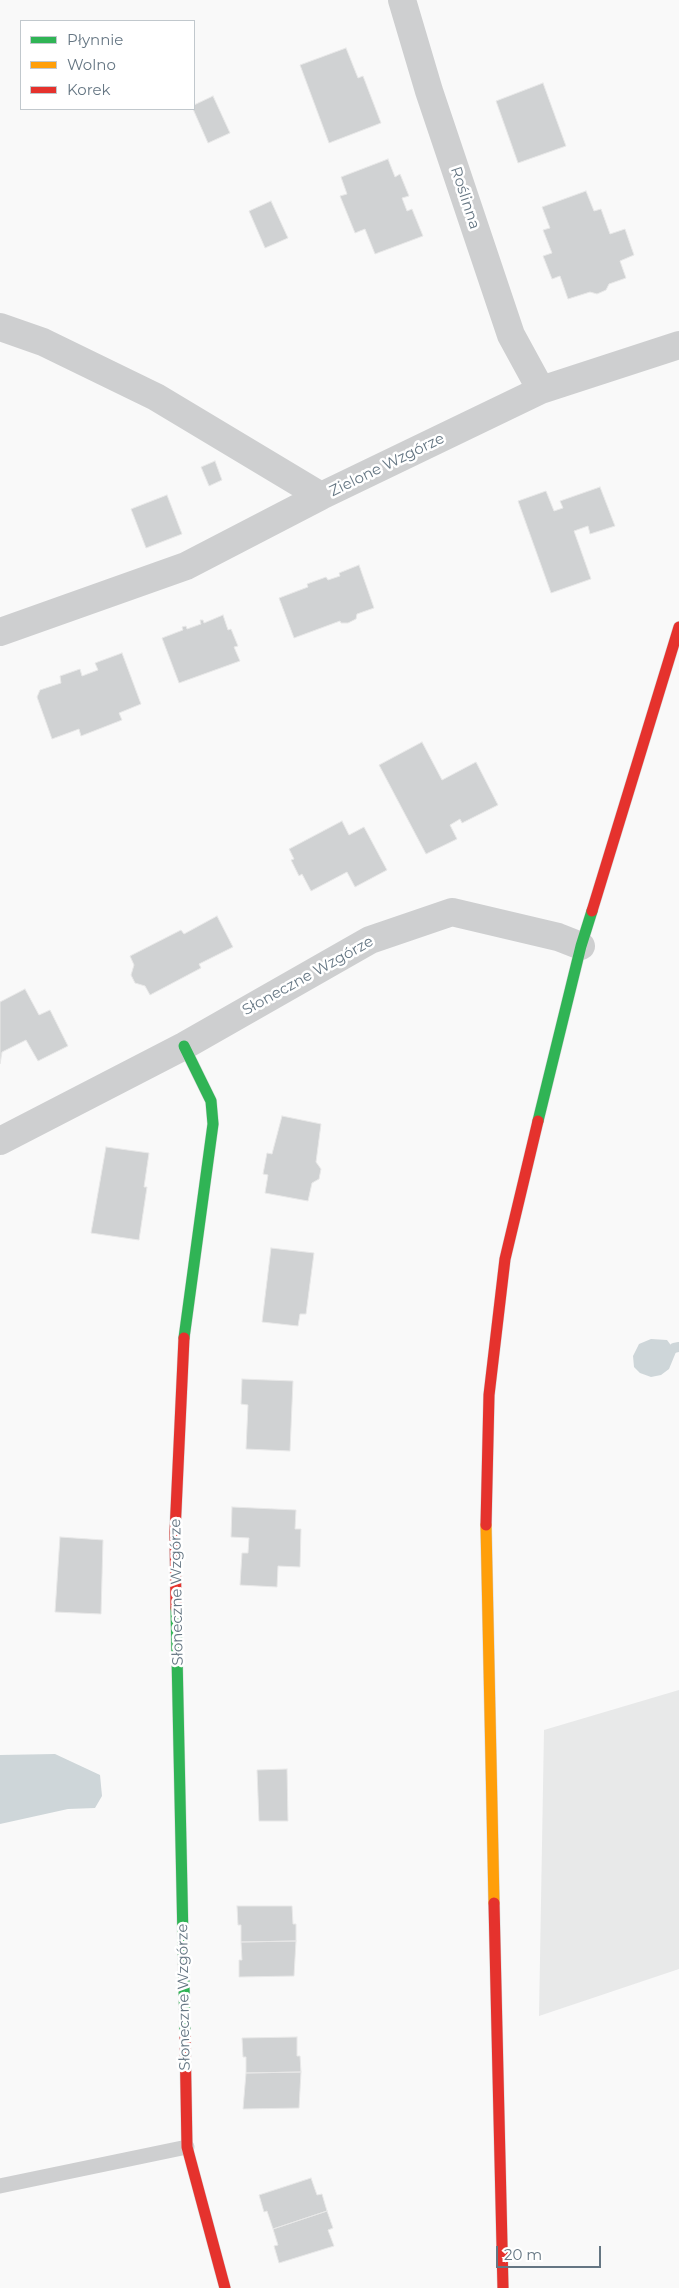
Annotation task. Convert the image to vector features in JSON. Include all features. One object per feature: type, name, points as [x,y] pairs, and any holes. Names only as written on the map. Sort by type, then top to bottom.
[{"type":"street","name":"Roślinna","points":[[402,0],[429,91],[511,335],[541,390]]},
{"type":"street","name":"Zielone Wzgórze","points":[[0,327],[43,342],[156,397],[321,496],[541,390],[679,345]]},
{"type":"street","points":[[0,632],[186,566],[321,496]]},
{"type":"street","points":[[503,2288],[485,1558],[489,1395],[504,1259],[581,946],[679,627]]},
{"type":"street","name":"Słoneczne Wzgórze","points":[[0,1141],[184,1046],[370,940],[452,912],[558,937],[581,946]]},
{"type":"street","name":"Słoneczne Wzgórze","points":[[184,1046],[211,1101],[213,1124],[182,1352],[175,1532],[187,2147],[226,2288]]},
{"type":"lane","points":[[0,2186],[187,2147]]},
{"type":"shaded area","points":[[651,1339],[667,1340],[676,1352],[669,1369],[661,1375],[651,1377],[640,1373],[634,1367],[633,1356],[639,1344]]},
{"type":"shaded area","points":[[679,1690],[679,1969],[539,2016],[544,1730]]},
{"type":"shaded area","points":[[55,1754],[100,1775],[102,1796],[95,1808],[68,1809],[0,1824],[0,1755]]},
{"type":"building","points":[[346,48],[358,78],[363,76],[381,123],[329,143],[300,65]]},
{"type":"building","points":[[543,83],[566,146],[518,163],[496,101]]},
{"type":"building","points":[[213,96],[230,133],[208,143],[193,110],[195,105]]},
{"type":"building","points":[[388,159],[395,177],[400,174],[409,196],[402,198],[407,211],[412,209],[423,236],[375,254],[365,229],[355,233],[340,196],[347,194],[341,177]]},
{"type":"building","points":[[586,191],[594,211],[601,209],[610,234],[625,229],[634,255],[620,261],[626,278],[609,284],[606,290],[597,294],[590,292],[568,299],[560,276],[552,279],[543,256],[552,253],[543,230],[550,228],[542,207]]},
{"type":"building","points":[[271,201],[288,238],[265,248],[249,211]]},
{"type":"building","points":[[215,461],[222,480],[209,486],[201,467]]},
{"type":"building","points":[[600,487],[615,526],[590,534],[588,526],[574,531],[591,579],[551,593],[518,501],[546,491],[554,511],[563,508],[560,501]]},
{"type":"building","points":[[167,495],[182,534],[146,548],[131,509]]},
{"type":"building","points":[[359,565],[374,608],[357,614],[356,619],[348,623],[341,623],[340,621],[294,638],[279,598],[308,587],[307,584],[326,577],[328,580],[340,576],[339,573]]},
{"type":"building","points":[[223,615],[228,630],[231,629],[238,646],[234,647],[240,661],[179,683],[162,638],[183,630],[182,627],[186,626],[187,629],[201,624],[200,620],[203,620],[204,623]]},
{"type":"building","points":[[122,653],[141,704],[119,713],[122,720],[81,736],[79,729],[52,739],[37,697],[40,690],[61,683],[60,676],[80,669],[82,676],[98,670],[95,663]]},
{"type":"building","points":[[422,742],[442,780],[476,762],[498,805],[462,823],[460,819],[450,825],[457,839],[426,854],[379,765]]},
{"type":"building","points":[[342,821],[349,835],[364,827],[387,870],[355,887],[347,872],[311,891],[302,874],[299,876],[291,860],[294,859],[289,849]]},
{"type":"building","points":[[217,916],[233,947],[199,964],[201,968],[150,995],[145,986],[135,983],[131,975],[134,965],[130,956],[181,930],[184,934]]},
{"type":"building","points":[[25,989],[39,1015],[50,1010],[68,1046],[38,1061],[26,1040],[2,1052],[0,1064],[0,1002]]},
{"type":"building","points":[[282,1116],[321,1124],[316,1162],[321,1169],[319,1179],[312,1183],[308,1201],[265,1193],[268,1175],[263,1174],[267,1153],[272,1154]]},
{"type":"building","points":[[106,1147],[149,1153],[144,1187],[147,1187],[139,1240],[91,1233]]},
{"type":"building","points":[[271,1248],[314,1253],[306,1314],[300,1314],[298,1326],[262,1322]]},
{"type":"building","points":[[242,1379],[293,1381],[290,1451],[246,1449],[248,1405],[241,1404]]},
{"type":"building","points":[[232,1507],[296,1510],[295,1529],[301,1529],[300,1567],[278,1566],[277,1587],[240,1585],[242,1553],[248,1553],[249,1538],[231,1537]]},
{"type":"building","points":[[60,1537],[103,1540],[101,1614],[55,1612]]},
{"type":"building","points":[[287,1769],[288,1821],[259,1821],[257,1770]]},
{"type":"building","points":[[237,1906],[292,1906],[293,1924],[296,1924],[296,1941],[241,1942],[241,1925],[238,1925]]},
{"type":"building","points":[[296,1941],[294,1976],[239,1977],[239,1960],[242,1960],[241,1942]]},
{"type":"building","points":[[297,2037],[297,2056],[300,2056],[301,2072],[246,2073],[246,2057],[243,2057],[242,2038]]},
{"type":"building","points":[[301,2072],[299,2108],[243,2109],[246,2073]]},
{"type":"building","points":[[311,2178],[317,2195],[322,2194],[327,2211],[273,2229],[267,2211],[264,2212],[259,2195]]},
{"type":"building","points":[[327,2211],[333,2228],[328,2230],[334,2246],[279,2263],[274,2246],[278,2245],[273,2229]]},
{"type":"waterway","points":[[674,1348],[679,1347]]},
{"type":"traffic: fast","points":[[538,1121],[581,946],[592,911]]},
{"type":"traffic: fast","points":[[184,1046],[211,1101],[213,1124],[184,1338]]},
{"type":"traffic: fast","points":[[176,1608],[185,2034]]},
{"type":"traffic: slow","points":[[486,1525],[494,1903]]},
{"type":"traffic: jam","points":[[592,911],[679,627]]},
{"type":"traffic: jam","points":[[486,1525],[489,1395],[505,1259],[538,1121]]},
{"type":"traffic: jam","points":[[176,1608],[175,1532],[184,1338]]},
{"type":"traffic: jam","points":[[494,1903],[503,2288]]},
{"type":"traffic: jam","points":[[185,2034],[187,2147],[225,2288]]}]
